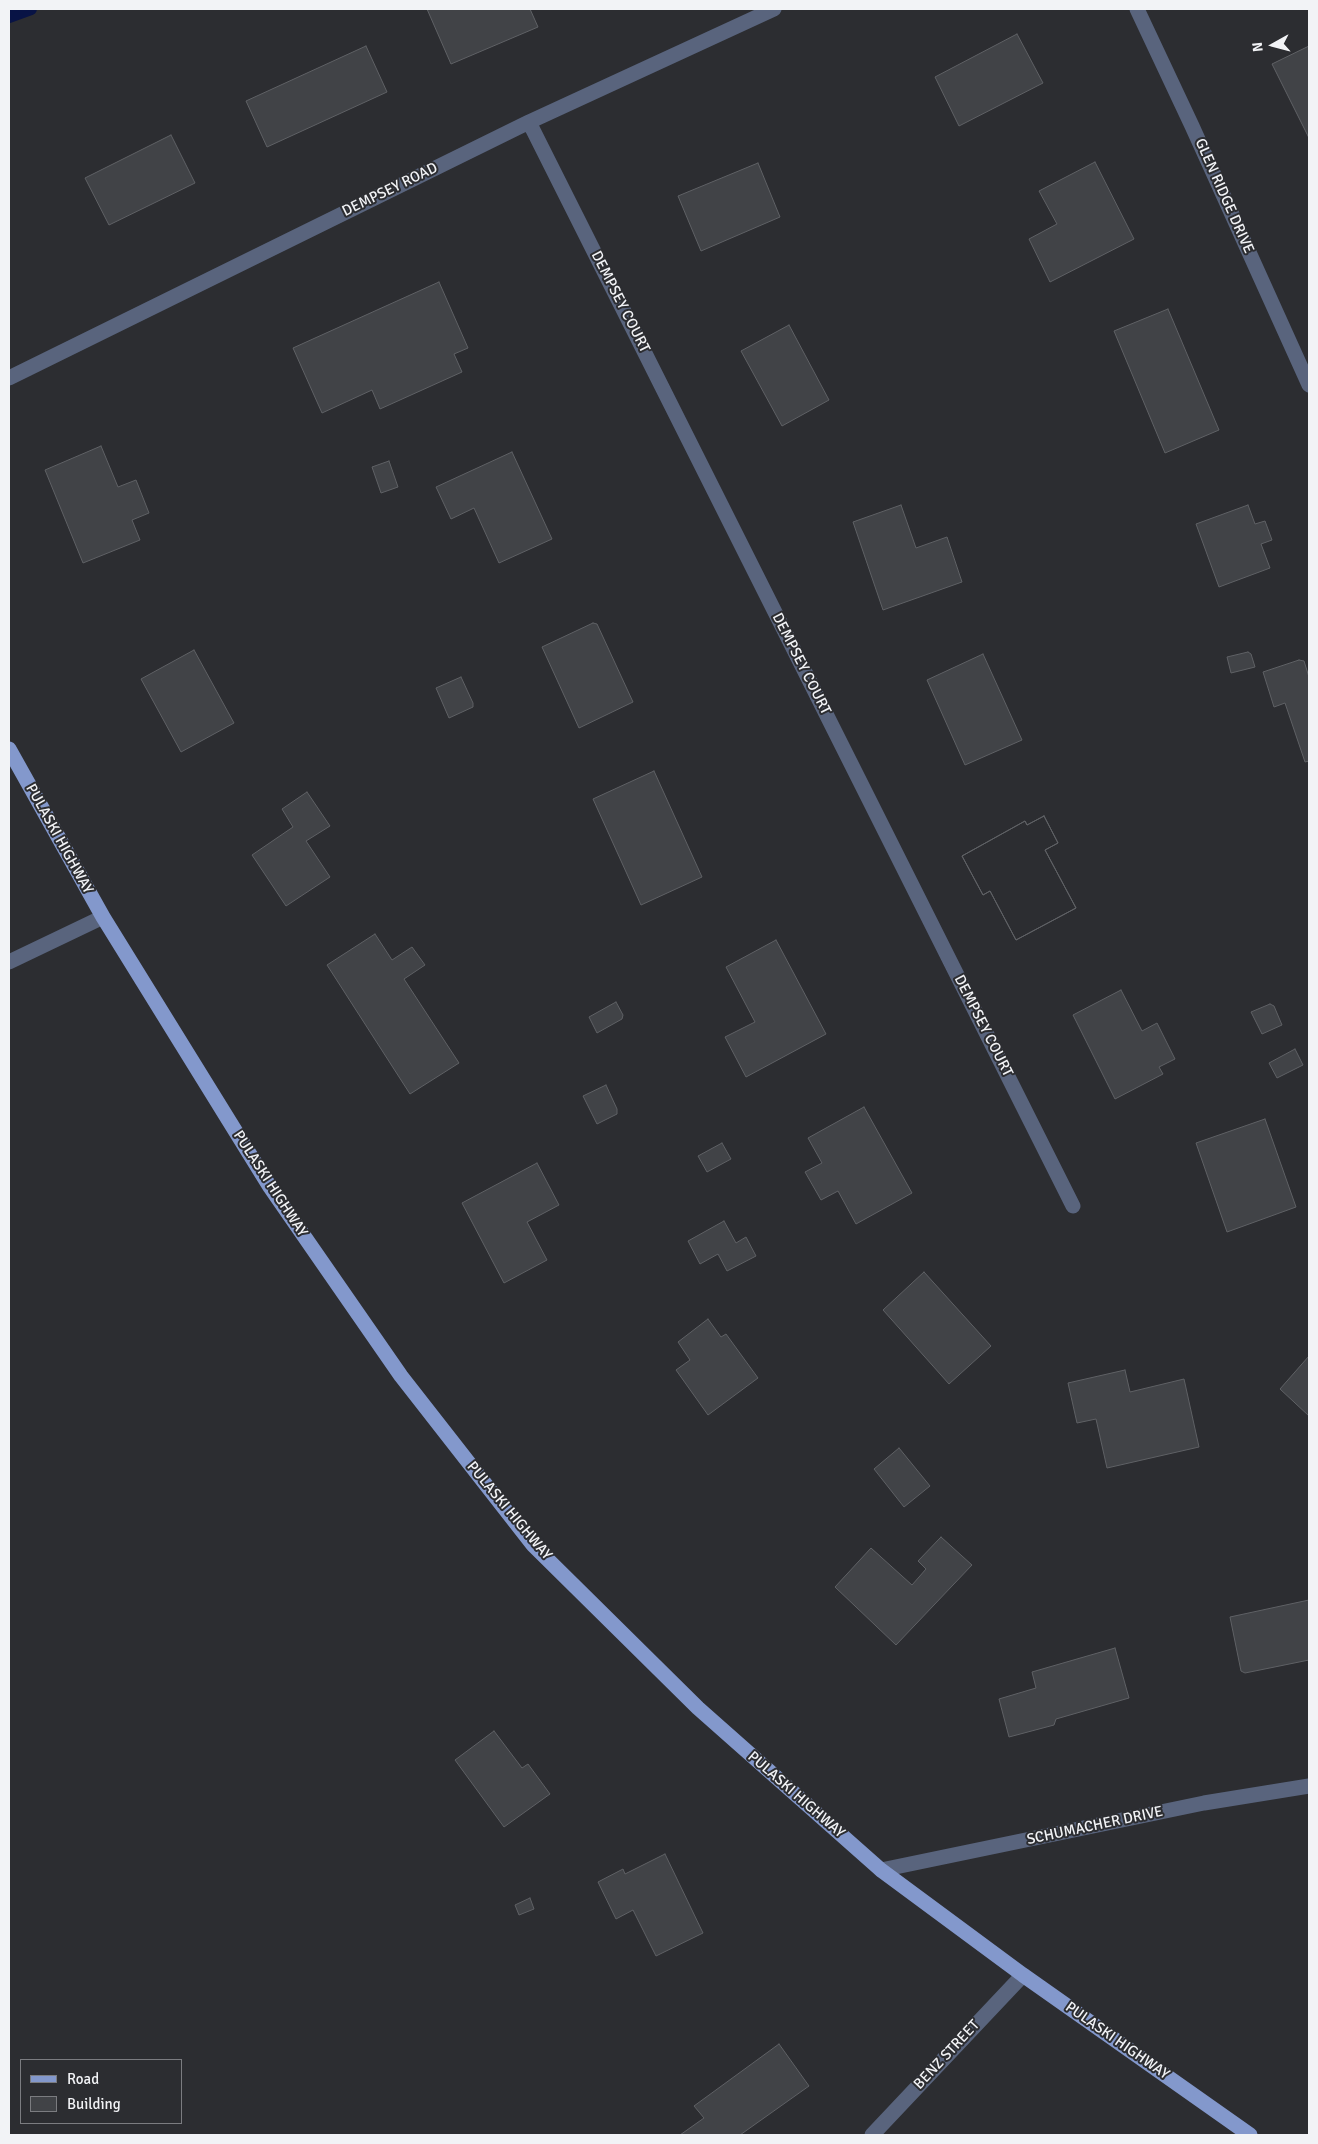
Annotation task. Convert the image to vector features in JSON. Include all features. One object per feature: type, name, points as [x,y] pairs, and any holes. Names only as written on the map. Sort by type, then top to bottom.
[{"type":"main road","name":"PULASKI HIGHWAY","points":[[9,750],[103,917],[275,1195],[400,1376],[533,1545],[698,1708],[881,1870],[1023,1975],[1250,2135]]},
{"type":"street","name":"DEMPSEY ROAD","points":[[9,378],[529,122],[774,9]]},
{"type":"street","name":"GLEN RIDGE DRIVE","points":[[1137,9],[1309,385]]},
{"type":"street","name":"DEMPSEY COURT","points":[[529,122],[1073,1206]]},
{"type":"street","points":[[9,962],[103,917]]},
{"type":"street","name":"SCHUMACHER DRIVE","points":[[881,1870],[1204,1803],[1309,1786]]},
{"type":"street","name":"BENZ STREET","points":[[872,2135],[1023,1975]]},
{"type":"building","points":[[427,9],[530,9],[538,27],[451,64]]},
{"type":"building","points":[[1017,34],[1043,83],[959,126],[935,77]]},
{"type":"building","points":[[366,46],[387,92],[267,147],[246,101]]},
{"type":"building","points":[[1309,46],[1309,138],[1272,64]]},
{"type":"building","points":[[171,135],[195,183],[109,225],[85,178]]},
{"type":"building","points":[[1095,162],[1134,239],[1050,282],[1029,239],[1057,224],[1039,191]]},
{"type":"building","points":[[758,163],[780,217],[701,251],[678,196]]},
{"type":"building","points":[[439,282],[468,348],[454,354],[462,372],[380,409],[372,390],[322,413],[293,348]]},
{"type":"building","points":[[1168,309],[1219,430],[1165,453],[1114,331]]},
{"type":"building","points":[[789,325],[829,400],[782,426],[741,351]]},
{"type":"building","points":[[101,446],[118,487],[136,480],[149,513],[132,520],[140,540],[83,563],[45,470]]},
{"type":"building","points":[[512,452],[552,539],[499,563],[474,508],[451,519],[436,487]]},
{"type":"building","points":[[389,461],[398,487],[381,493],[372,467]]},
{"type":"building","points":[[901,505],[916,548],[947,537],[962,582],[883,610],[853,522]]},
{"type":"building","points":[[1248,505],[1255,524],[1265,521],[1272,540],[1261,544],[1270,568],[1219,587],[1196,524]]},
{"type":"building","points":[[593,623],[597,624],[633,702],[579,728],[542,647]]},
{"type":"building","points":[[194,650],[234,723],[181,752],[141,679]]},
{"type":"building","points":[[1248,652],[1251,654],[1255,667],[1231,673],[1227,657]]},
{"type":"building","points":[[983,654],[1022,740],[965,765],[927,680]]},
{"type":"building","points":[[1299,660],[1304,661],[1309,677],[1309,761],[1305,762],[1285,703],[1274,707],[1263,672]]},
{"type":"building","points":[[461,677],[473,707],[449,718],[436,688]]},
{"type":"building","points":[[654,771],[702,877],[641,905],[593,799]]},
{"type":"building","points":[[307,792],[330,826],[306,841],[330,877],[286,906],[252,855],[293,827],[282,809]]},
{"type":"building","points":[[1044,816],[1058,843],[1045,850],[1076,908],[1016,940],[990,891],[983,895],[962,856],[1025,821],[1027,825]]},
{"type":"building","points":[[1044,816],[1058,843],[1045,850],[1076,908],[1016,940],[990,891],[983,895],[962,856],[1025,821],[1027,825]]},
{"type":"building","points":[[375,934],[392,960],[412,947],[425,965],[404,979],[459,1063],[410,1094],[327,965]]},
{"type":"building","points":[[776,940],[826,1034],[746,1077],[725,1037],[755,1022],[726,967]]},
{"type":"building","points":[[1121,990],[1142,1031],[1157,1023],[1175,1059],[1159,1067],[1163,1074],[1115,1099],[1073,1015]]},
{"type":"building","points":[[616,1002],[623,1015],[622,1019],[597,1033],[589,1017]]},
{"type":"building","points":[[1270,1004],[1274,1006],[1282,1025],[1262,1034],[1251,1012]]},
{"type":"building","points":[[1295,1049],[1303,1065],[1277,1078],[1269,1063]]},
{"type":"building","points":[[606,1085],[617,1109],[617,1114],[597,1124],[583,1096]]},
{"type":"building","points":[[864,1107],[912,1193],[856,1224],[838,1191],[821,1200],[805,1172],[822,1163],[808,1138]]},
{"type":"building","points":[[1265,1119],[1296,1207],[1227,1232],[1196,1143]]},
{"type":"building","points":[[722,1143],[731,1159],[707,1172],[698,1156]]},
{"type":"building","points":[[537,1163],[559,1205],[527,1222],[547,1260],[504,1283],[462,1203]]},
{"type":"building","points":[[724,1221],[736,1243],[746,1237],[756,1256],[727,1271],[718,1254],[700,1264],[688,1241]]},
{"type":"building","points":[[924,1272],[991,1346],[949,1384],[883,1310]]},
{"type":"building","points":[[708,1319],[721,1337],[726,1334],[758,1378],[708,1415],[676,1370],[690,1360],[678,1342]]},
{"type":"building","points":[[1309,1356],[1309,1416],[1280,1389]]},
{"type":"building","points":[[1125,1370],[1130,1392],[1184,1379],[1199,1447],[1107,1468],[1096,1419],[1077,1423],[1068,1383]]},
{"type":"building","points":[[899,1448],[930,1486],[904,1507],[874,1469]]},
{"type":"building","points":[[941,1537],[972,1565],[896,1645],[835,1587],[871,1548],[912,1585],[926,1569],[918,1561]]},
{"type":"building","points":[[1309,1600],[1309,1660],[1245,1673],[1241,1671],[1230,1617]]},
{"type":"building","points":[[1115,1648],[1129,1698],[1056,1719],[1054,1725],[1009,1737],[999,1699],[1036,1688],[1032,1672]]},
{"type":"building","points":[[494,1731],[522,1768],[528,1764],[550,1794],[504,1827],[455,1760]]},
{"type":"building","points":[[665,1854],[703,1933],[656,1956],[633,1910],[616,1919],[598,1882],[623,1869],[625,1874]]},
{"type":"building","points":[[530,1898],[534,1909],[519,1915],[515,1905]]},
{"type":"building","points":[[779,2044],[809,2086],[740,2135],[680,2135],[704,2118],[694,2106]]},
{"type":"waterway","points":[[9,17],[31,9]]}]
